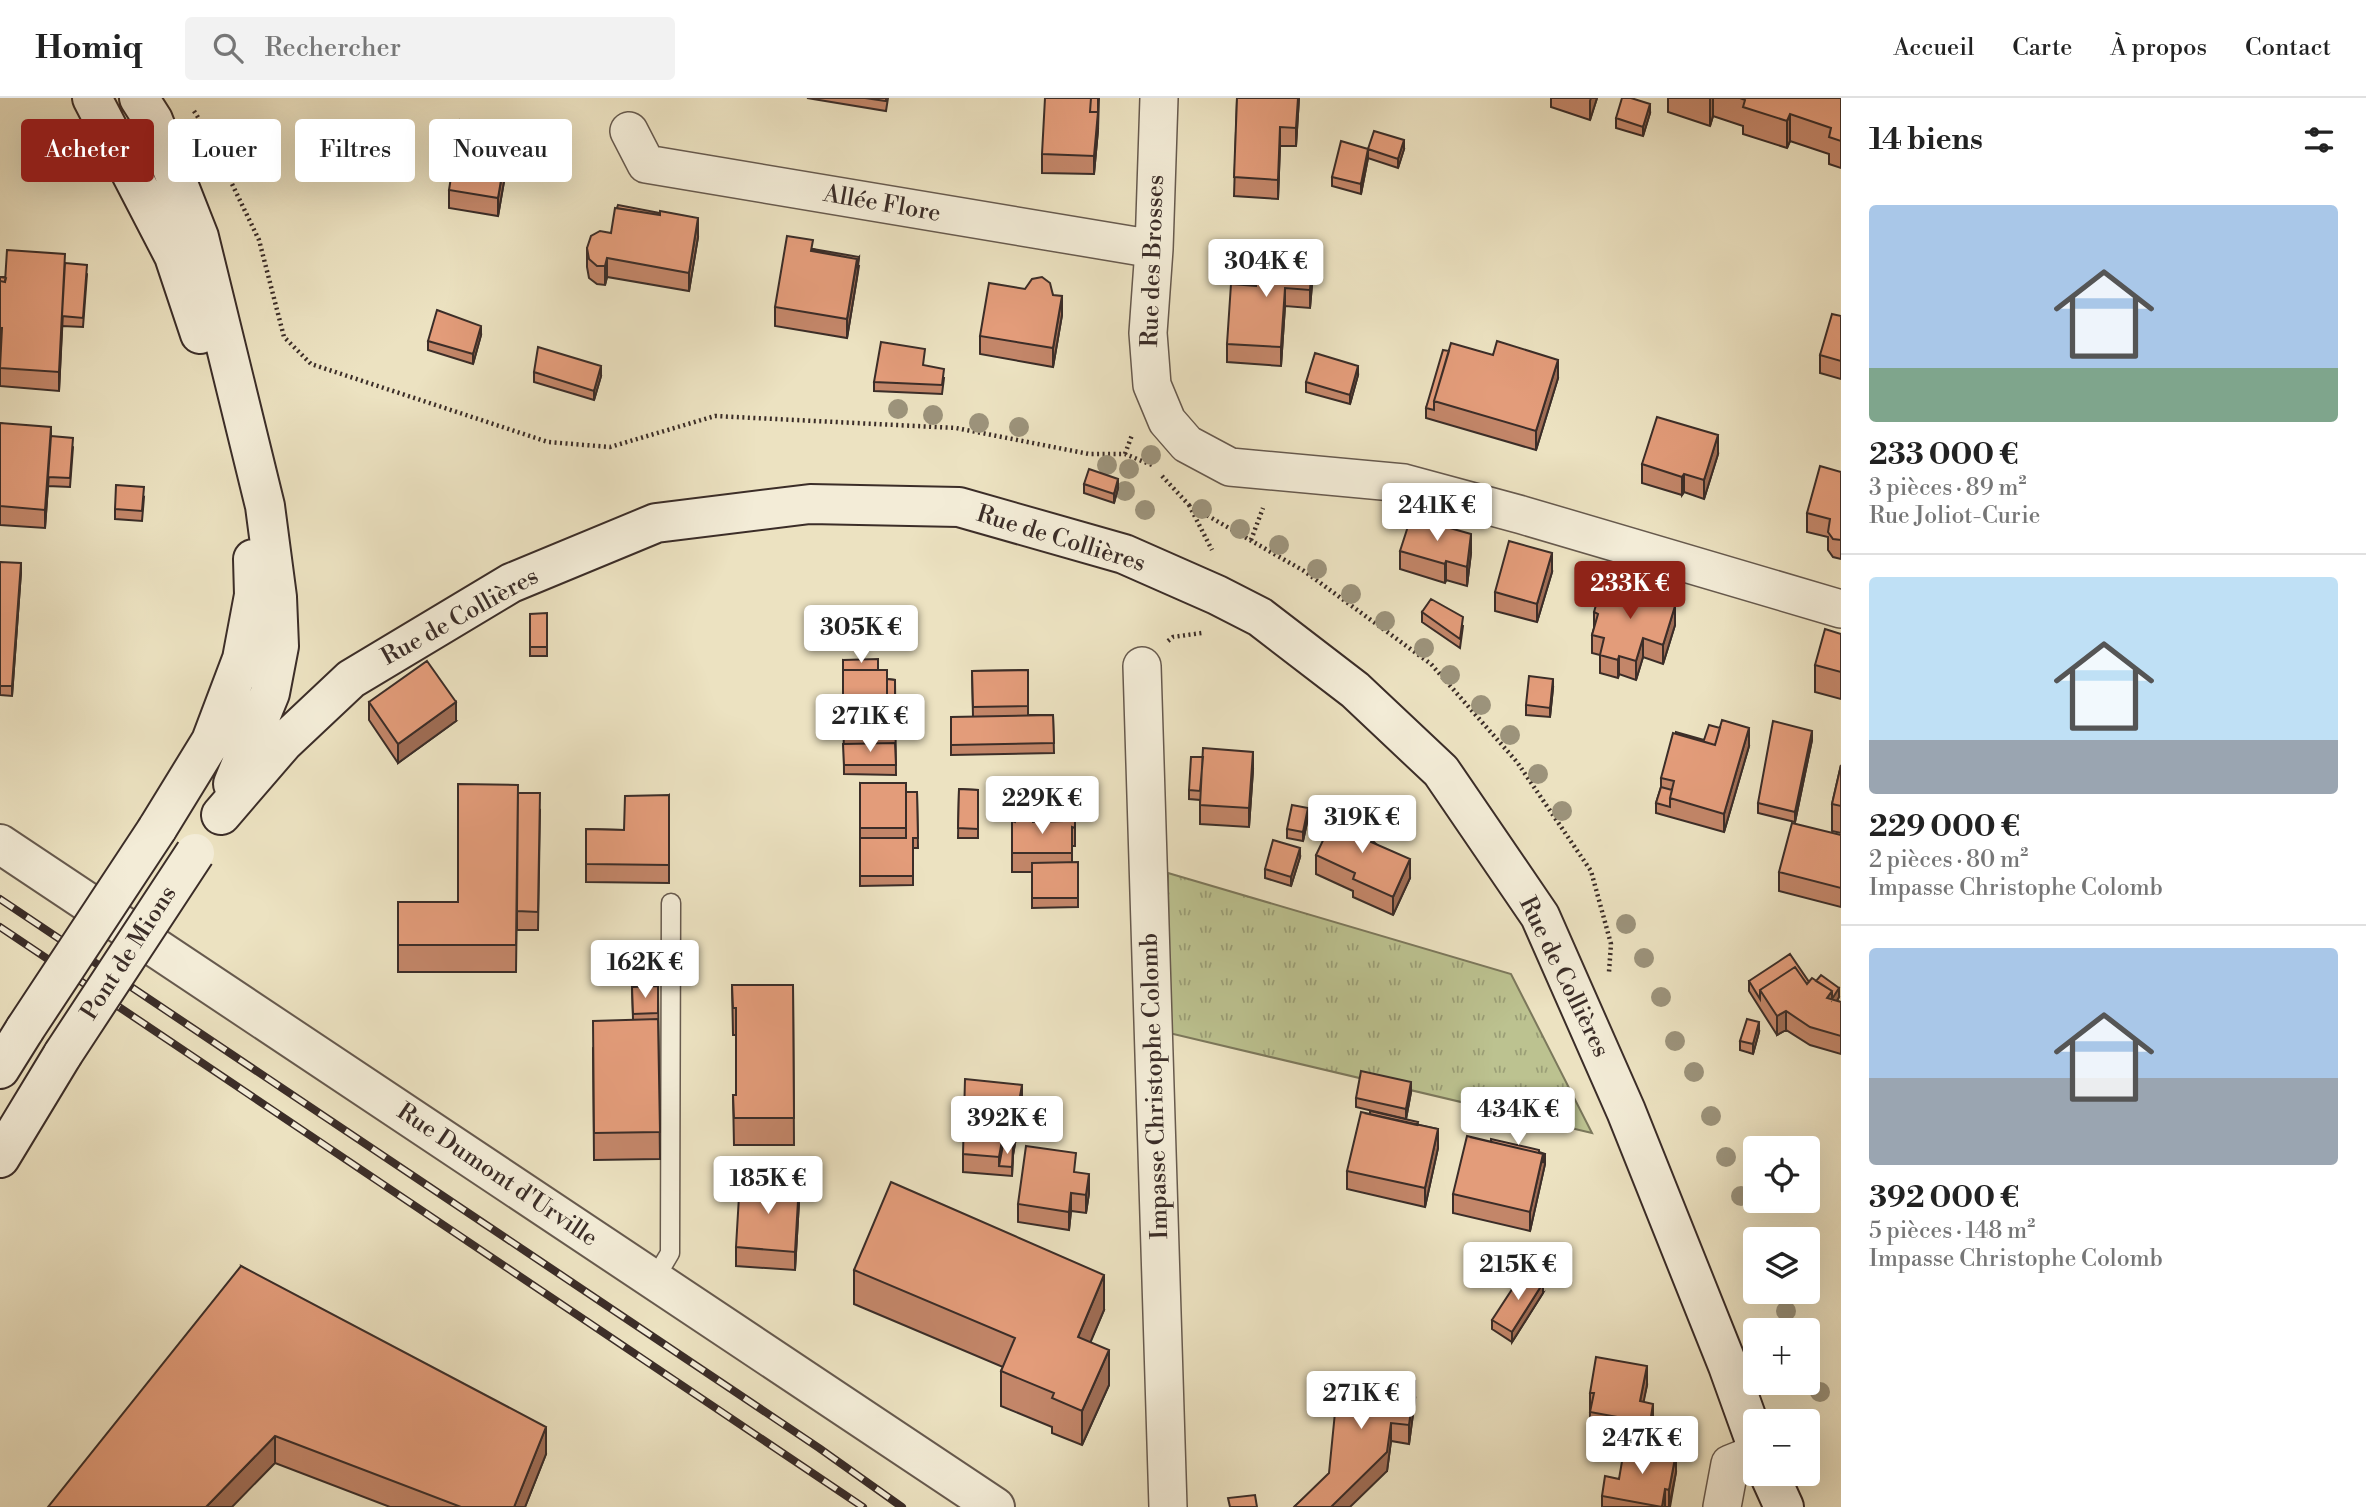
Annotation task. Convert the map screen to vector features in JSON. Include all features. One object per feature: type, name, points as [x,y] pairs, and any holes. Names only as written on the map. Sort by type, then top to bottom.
[{"type":"main road","name":"Pont de Mions","points":[[0,1069],[157,830],[211,741],[242,659],[254,595],[253,558],[228,420],[174,256],[92,98]]},
{"type":"main road","points":[[139,98],[153,120],[199,237],[265,506],[277,597],[279,646],[270,693],[221,815]]},
{"type":"main road","name":"Rue de Collières","points":[[221,815],[283,743],[351,679],[511,583],[656,523],[810,504],[959,507],[1124,554],[1260,617],[1355,690],[1441,771],[1540,916],[1630,1122],[1743,1409]]},
{"type":"main road","name":"Pont de Mions","points":[[0,1158],[63,1054],[221,815]]},
{"type":"main road","name":"Rue Dumont d'Urville","points":[[0,844],[995,1507]]},
{"type":"main road","points":[[1774,1486],[1784,1507]]},
{"type":"street","name":"Rue des Brosses","points":[[1159,98],[1148,332],[1152,385],[1167,421],[1187,444],[1230,467],[1404,483],[1522,514],[1841,610]]},
{"type":"street","name":"Allée Flore","points":[[629,131],[646,164],[1154,249]]},
{"type":"street","name":"Impasse Christophe Colomb","points":[[1142,666],[1168,1507]]},
{"type":"street","points":[[1721,1507],[1730,1464],[1743,1459]]},
{"type":"lane","points":[[654,1280],[670,1253],[671,903]]},
{"type":"path","points":[[193,109],[259,240],[284,337],[311,364],[548,442],[610,447],[715,416],[956,428],[1089,454],[1125,454],[1151,464]]},
{"type":"path","points":[[1189,505],[1214,554]]},
{"type":"green space","points":[[1168,873],[1511,974],[1592,1133],[1169,1033]]},
{"type":"building","points":[[865,98],[886,98],[886,101]]},
{"type":"building","points":[[1045,98],[1091,98],[1090,112],[1098,112],[1094,156],[1042,154]]},
{"type":"building","points":[[1091,98],[1098,98],[1098,112],[1090,112]]},
{"type":"building","points":[[1237,98],[1298,98],[1296,128],[1280,127],[1278,180],[1234,177]]},
{"type":"building","points":[[1622,98],[1650,104],[1643,127],[1616,118]]},
{"type":"building","points":[[1740,98],[1841,98],[1841,141],[1829,137],[1831,128],[1790,114],[1787,121],[1743,107],[1745,100]]},
{"type":"building","points":[[1374,131],[1404,140],[1398,159],[1368,149]]},
{"type":"building","points":[[1341,141],[1368,149],[1361,184],[1332,177]]},
{"type":"building","points":[[450,182],[501,182],[498,198],[449,190]]},
{"type":"building","points":[[618,205],[660,213],[660,215],[617,208]]},
{"type":"building","points":[[615,208],[660,215],[660,211],[698,218],[689,273],[607,258],[605,266],[597,266],[589,259],[587,248],[591,236],[600,231],[611,233]]},
{"type":"building","points":[[787,236],[813,240],[811,251],[857,259],[847,319],[775,307]]},
{"type":"building","points":[[813,249],[859,257],[857,268],[857,259]]},
{"type":"building","points":[[7,250],[65,254],[59,372],[0,368],[0,281],[5,282]]},
{"type":"building","points":[[1258,251],[1313,255],[1310,290],[1285,288],[1281,347],[1227,344],[1231,284],[1256,286]]},
{"type":"building","points":[[65,263],[87,265],[83,318],[62,316]]},
{"type":"building","points":[[1042,277],[1050,283],[1053,295],[1062,296],[1053,348],[980,336],[989,283],[1025,289],[1032,279]]},
{"type":"building","points":[[437,310],[481,326],[473,354],[428,341]]},
{"type":"building","points":[[1832,314],[1841,316],[1841,361],[1820,355]]},
{"type":"building","points":[[1497,341],[1558,360],[1536,431],[1434,401],[1451,343],[1493,355]]},
{"type":"building","points":[[881,342],[925,349],[923,365],[944,369],[942,385],[874,382]]},
{"type":"building","points":[[538,347],[601,366],[594,391],[534,372]]},
{"type":"building","points":[[1443,350],[1449,351],[1434,401],[1434,410],[1426,408]]},
{"type":"building","points":[[1315,353],[1358,366],[1350,395],[1306,382]]},
{"type":"building","points":[[1657,417],[1718,435],[1704,480],[1684,474],[1682,477],[1642,464]]},
{"type":"building","points":[[0,423],[51,427],[45,510],[0,506]]},
{"type":"building","points":[[51,436],[73,438],[70,478],[48,477]]},
{"type":"building","points":[[1820,466],[1841,472],[1841,540],[1833,539],[1828,532],[1830,519],[1807,513]]},
{"type":"building","points":[[1089,469],[1118,479],[1114,494],[1084,484]]},
{"type":"building","points":[[116,485],[144,487],[142,511],[115,509]]},
{"type":"building","points":[[1411,517],[1471,534],[1467,567],[1446,561],[1445,564],[1400,551]]},
{"type":"building","points":[[1509,541],[1552,553],[1537,604],[1495,592]]},
{"type":"building","points":[[0,562],[21,563],[12,686],[0,686]]},
{"type":"building","points":[[1614,582],[1655,594],[1653,599],[1675,606],[1663,645],[1643,638],[1636,661],[1619,656],[1618,660],[1600,655],[1604,638],[1592,635],[1598,614],[1594,612],[1598,598],[1608,601]]},
{"type":"building","points":[[1431,599],[1463,617],[1460,639],[1422,612]]},
{"type":"building","points":[[547,613],[547,647],[530,647],[530,614]]},
{"type":"building","points":[[1825,629],[1841,634],[1841,672],[1815,665]]},
{"type":"building","points":[[878,659],[878,670],[843,670],[843,660]]},
{"type":"building","points":[[427,661],[456,702],[398,744],[369,702]]},
{"type":"building","points":[[843,670],[887,670],[887,708],[895,708],[895,734],[843,734]]},
{"type":"building","points":[[1028,670],[1028,706],[973,707],[972,671]]},
{"type":"building","points":[[1529,676],[1553,679],[1550,708],[1526,705]]},
{"type":"building","points":[[887,679],[895,680],[895,708],[887,708]]},
{"type":"building","points":[[1053,715],[1054,743],[951,745],[951,717]]},
{"type":"building","points":[[1722,720],[1749,728],[1724,814],[1670,798],[1674,781],[1661,778],[1673,733],[1715,745]]},
{"type":"building","points":[[1773,721],[1812,731],[1795,812],[1758,803]]},
{"type":"building","points":[[1709,725],[1720,728],[1715,745],[1676,733],[1704,740]]},
{"type":"building","points":[[895,743],[896,765],[844,765],[843,744]]},
{"type":"building","points":[[1203,748],[1253,752],[1249,808],[1200,805]]},
{"type":"building","points":[[1191,757],[1203,757],[1200,791],[1189,790]]},
{"type":"building","points":[[1841,765],[1841,806],[1832,804]]},
{"type":"building","points":[[860,783],[906,783],[906,828],[860,828]]},
{"type":"building","points":[[458,784],[518,785],[516,945],[398,945],[398,902],[458,902]]},
{"type":"building","points":[[1661,787],[1672,790],[1670,807],[1656,803]]},
{"type":"building","points":[[959,789],[978,790],[978,829],[958,828]]},
{"type":"building","points":[[906,792],[917,792],[918,838],[913,838],[913,876],[860,876],[860,838],[906,838]]},
{"type":"building","points":[[518,793],[540,793],[538,912],[517,911]]},
{"type":"building","points":[[669,795],[669,865],[586,864],[586,829],[624,830],[625,796]]},
{"type":"building","points":[[1292,805],[1308,808],[1303,832],[1287,829]]},
{"type":"building","points":[[1337,811],[1358,820],[1355,825],[1375,833],[1371,842],[1410,859],[1393,897],[1353,879],[1355,873],[1316,855]]},
{"type":"building","points":[[1033,814],[1033,822],[1063,821],[1062,817],[1075,817],[1075,828],[1072,827],[1072,853],[1012,853],[1012,821],[1015,822],[1016,815]]},
{"type":"building","points":[[1792,823],[1841,835],[1841,888],[1779,872]]},
{"type":"building","points":[[1273,840],[1300,848],[1291,877],[1265,869]]},
{"type":"building","points":[[1078,862],[1078,898],[1032,898],[1032,863]]},
{"type":"building","points":[[1790,954],[1809,982],[1807,984],[1795,967],[1760,990],[1760,999],[1749,981]]},
{"type":"building","points":[[1795,967],[1807,984],[1812,978],[1832,991],[1827,998],[1841,1002],[1841,1036],[1810,1027],[1786,1011],[1777,1016],[1760,990]]},
{"type":"building","points":[[1821,975],[1839,988],[1832,999],[1832,991],[1816,981]]},
{"type":"building","points":[[732,985],[793,985],[794,1118],[734,1118],[736,1008],[733,1008]]},
{"type":"building","points":[[658,986],[658,1013],[633,1014],[632,987]]},
{"type":"building","points":[[658,1019],[660,1132],[594,1133],[593,1021]]},
{"type":"building","points":[[1747,1019],[1759,1022],[1753,1044],[1740,1041]]},
{"type":"building","points":[[1361,1071],[1411,1082],[1406,1109],[1356,1098]]},
{"type":"building","points":[[965,1079],[1022,1085],[1013,1136],[1003,1135],[999,1157],[963,1154]]},
{"type":"building","points":[[1370,1111],[1418,1122],[1417,1125],[1364,1113],[1370,1114]]},
{"type":"building","points":[[1361,1112],[1438,1129],[1425,1188],[1347,1171]]},
{"type":"building","points":[[1467,1136],[1543,1154],[1530,1212],[1453,1194]]},
{"type":"building","points":[[1491,1139],[1539,1150],[1545,1154],[1543,1163],[1543,1154],[1491,1142]]},
{"type":"building","points":[[1003,1145],[1013,1146],[1012,1167],[999,1166]]},
{"type":"building","points":[[1026,1146],[1076,1153],[1074,1172],[1089,1174],[1086,1195],[1071,1193],[1069,1212],[1018,1204]]},
{"type":"building","points":[[740,1179],[799,1184],[795,1252],[736,1247]]},
{"type":"building","points":[[891,1182],[1104,1275],[1078,1337],[1109,1350],[1082,1411],[1052,1398],[1054,1393],[1001,1371],[1015,1338],[854,1270]]},
{"type":"building","points":[[241,1266],[546,1427],[514,1507],[461,1507],[275,1436],[206,1507],[48,1507]]},
{"type":"building","points":[[1524,1271],[1543,1283],[1512,1332],[1492,1320]]},
{"type":"building","points":[[1596,1357],[1647,1366],[1640,1401],[1653,1404],[1650,1423],[1590,1412]]},
{"type":"building","points":[[1339,1372],[1415,1381],[1409,1425],[1391,1423],[1387,1452],[1331,1507],[1294,1507],[1329,1473]]},
{"type":"building","points":[[1625,1444],[1676,1453],[1669,1490],[1665,1489],[1662,1507],[1602,1496],[1605,1476],[1619,1479]]},
{"type":"building","points":[[1255,1495],[1257,1507],[1230,1507],[1228,1498]]},
{"type":"railway","points":[[0,899],[819,1448],[902,1507]]},
{"type":"railway","points":[[0,927],[863,1507]]}]
